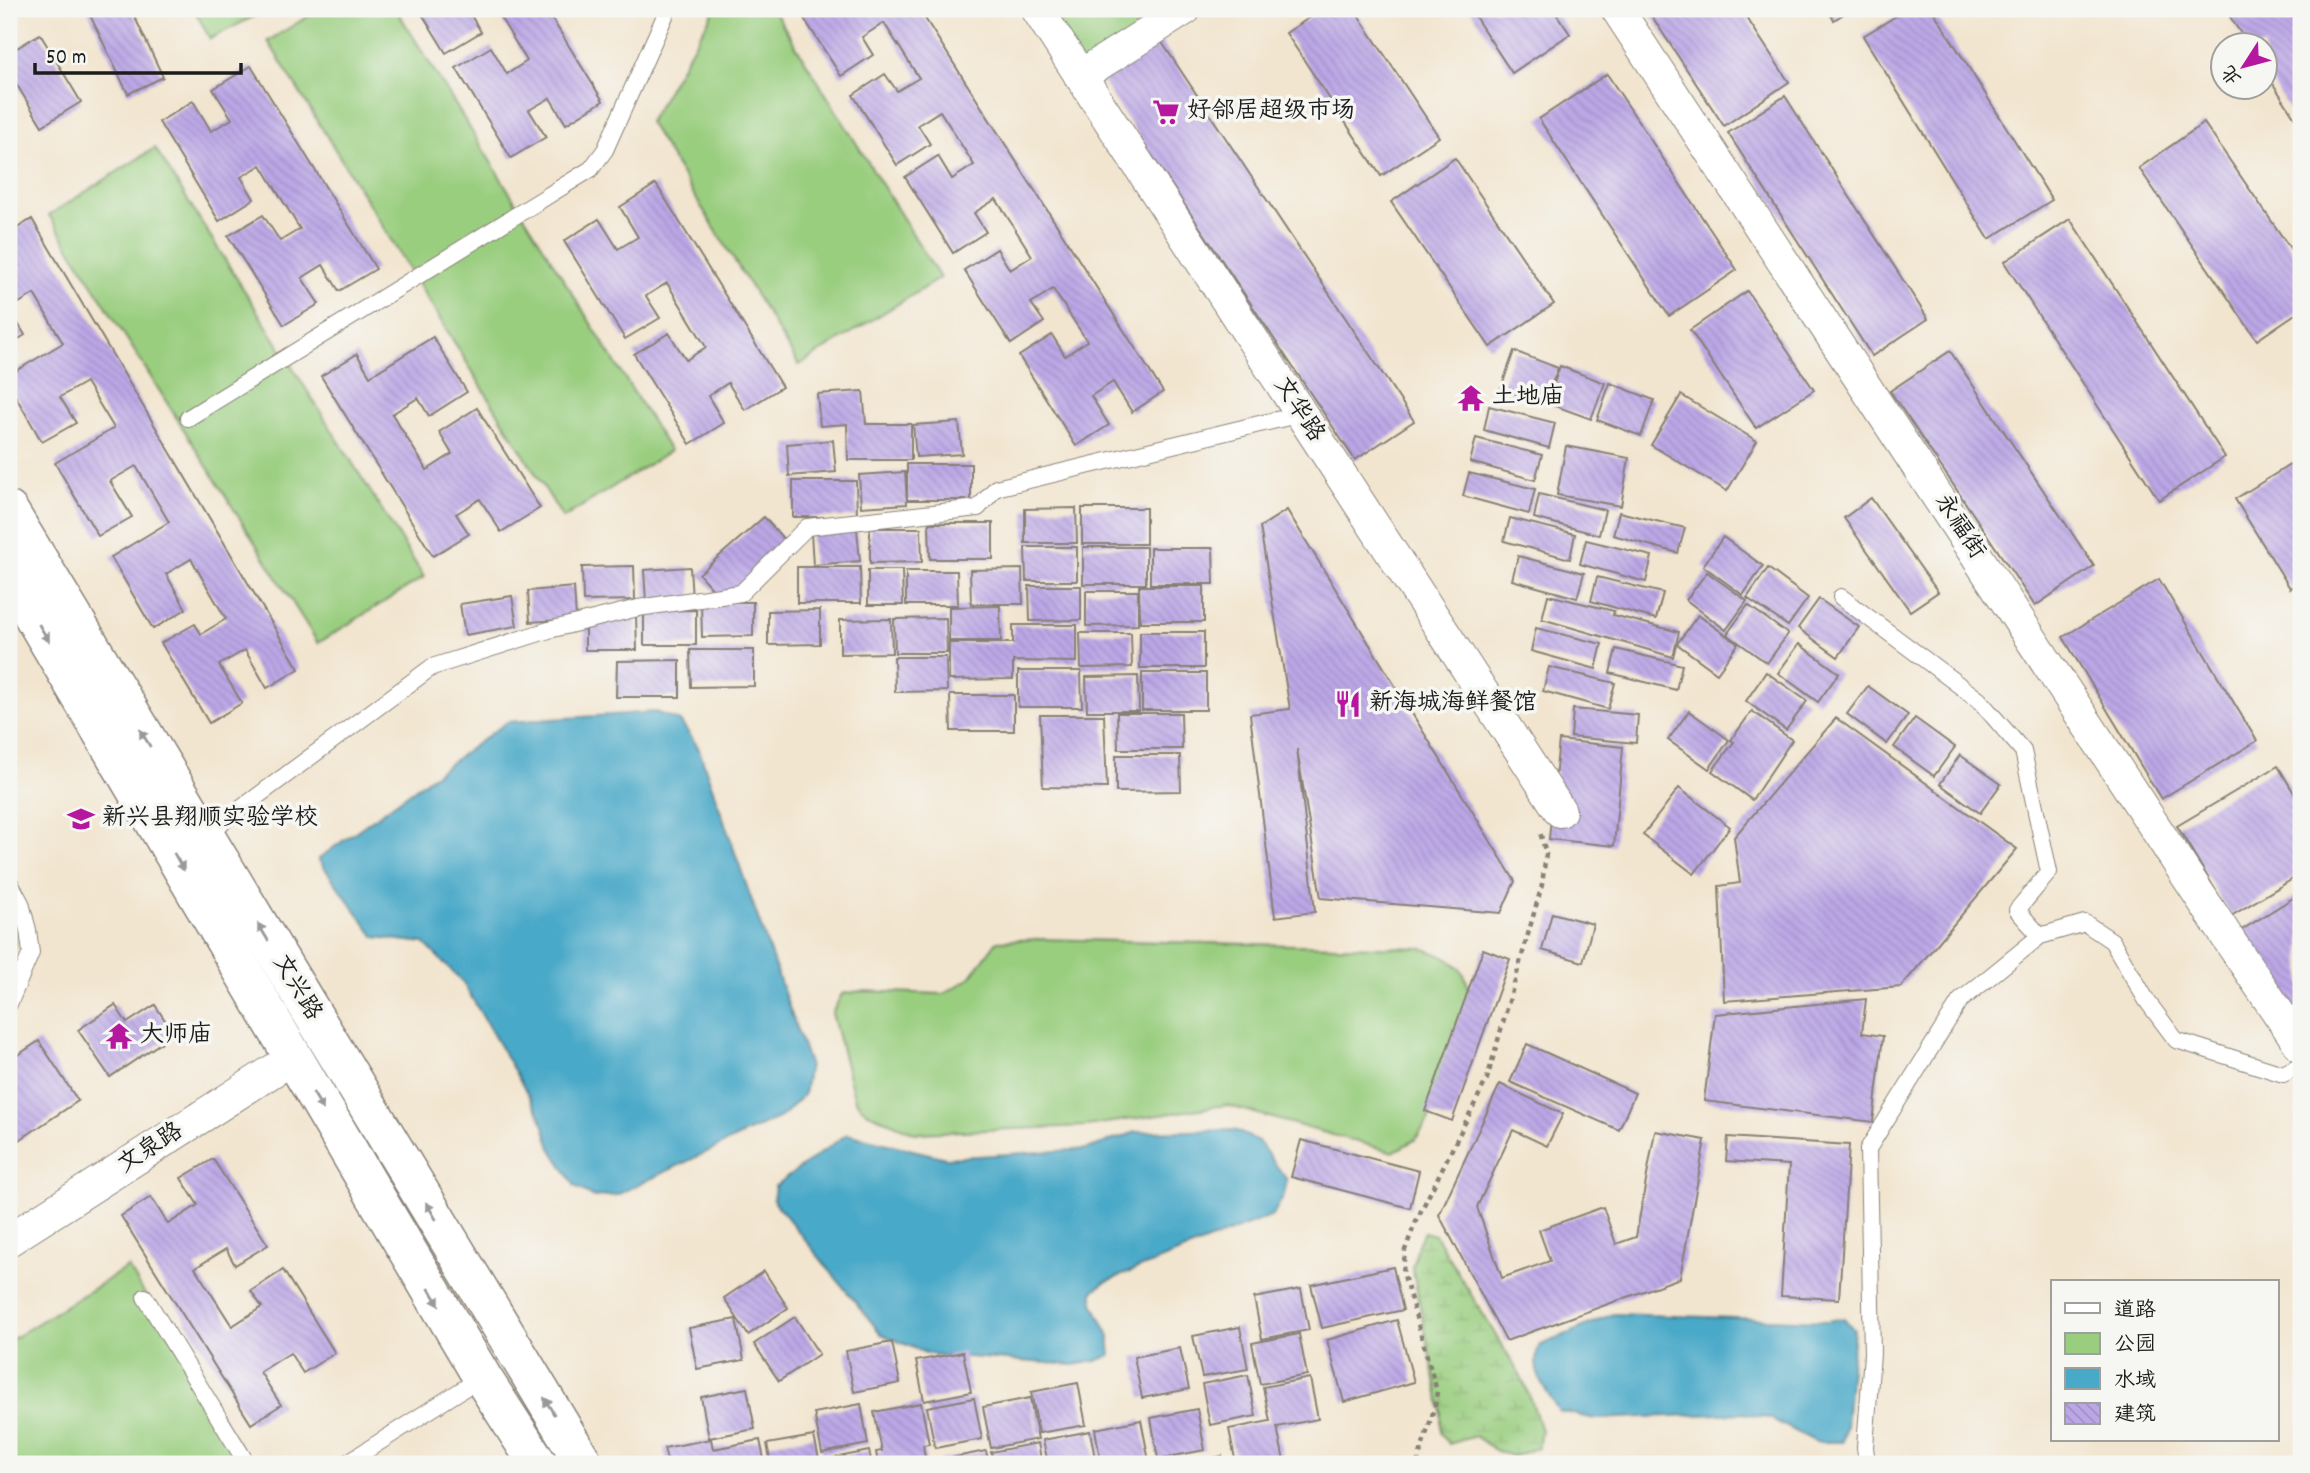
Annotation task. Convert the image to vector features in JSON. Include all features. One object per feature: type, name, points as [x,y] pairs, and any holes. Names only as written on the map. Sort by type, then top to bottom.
[{"type":"street","name":"文华路","points":[[1037,9],[1301,414],[1550,820]]},
{"type":"street","points":[[1080,76],[1185,9]]},
{"type":"street","name":"永福街","points":[[1617,9],[2233,946],[2301,1045]]},
{"type":"street","name":"文兴路","points":[[9,511],[160,794],[293,1058],[482,1377],[538,1464]]},
{"type":"street","name":"文兴路","points":[[9,575],[160,794],[205,835],[584,1464]]},
{"type":"street","name":"文泉路","points":[[9,1240],[293,1058]]},
{"type":"lane","points":[[188,418],[591,169],[605,150],[668,9]]},
{"type":"lane","points":[[205,835],[432,667],[549,630],[638,608],[741,593],[807,527],[978,508],[996,488],[1301,414]]},
{"type":"lane","points":[[1840,597],[1979,700],[2023,751],[2049,872],[2017,910],[2040,936]]},
{"type":"lane","points":[[9,881],[21,903],[31,953],[9,1004]]},
{"type":"lane","points":[[1867,1464],[1872,1354],[1868,1150],[1960,1001],[2040,936],[2085,923],[2112,941],[2147,1001],[2176,1040],[2283,1074],[2301,1065]]},
{"type":"lane","points":[[145,1297],[247,1464]]},
{"type":"lane","points":[[345,1464],[482,1377]]},
{"type":"path","points":[[1416,1464],[1437,1391],[1403,1272],[1405,1250],[1416,1221],[1487,1079],[1542,884],[1550,820]]},
{"type":"green space","points":[[194,9],[268,9],[210,39]]},
{"type":"green space","points":[[320,9],[396,9],[670,451],[563,518],[268,41]]},
{"type":"green space","points":[[715,9],[773,9],[940,278],[799,365],[649,122]]},
{"type":"green space","points":[[1037,9],[1185,9],[1080,76]]},
{"type":"green space","points":[[155,148],[424,577],[318,643],[49,215]]},
{"type":"green space","points":[[9,907],[17,922],[9,966]]},
{"type":"green space","points":[[1040,939],[1422,948],[1456,964],[1465,978],[1469,998],[1428,1121],[1415,1140],[1393,1152],[1226,1105],[1086,1126],[915,1133],[866,1112],[855,1100],[832,1013],[842,994],[861,991],[943,994],[969,979],[997,941]]},
{"type":"green space","points":[[1424,1232],[1435,1235],[1521,1377],[1541,1431],[1538,1447],[1513,1457],[1495,1450],[1475,1436],[1449,1444],[1441,1433],[1441,1409],[1412,1267]]},
{"type":"green space","points":[[128,1267],[251,1464],[9,1464],[9,1341]]},
{"type":"water","points":[[655,712],[680,721],[698,747],[809,1064],[804,1094],[784,1115],[617,1195],[594,1197],[575,1186],[551,1148],[541,1117],[462,981],[424,943],[375,937],[318,859],[507,722]]},
{"type":"water","points":[[1234,1130],[1258,1141],[1287,1180],[1284,1195],[1273,1215],[1105,1282],[1093,1291],[1093,1303],[1109,1336],[1111,1355],[1073,1365],[928,1354],[881,1334],[773,1200],[775,1186],[847,1134],[946,1158],[1087,1149],[1136,1132]]},
{"type":"water","points":[[1613,1314],[1827,1321],[1844,1318],[1854,1330],[1846,1426],[1842,1442],[1816,1442],[1772,1419],[1744,1413],[1595,1419],[1559,1411],[1540,1380],[1536,1364],[1539,1346]]},
{"type":"building","points":[[87,9],[131,9],[163,77],[128,94]]},
{"type":"building","points":[[419,9],[467,9],[481,32],[446,53]]},
{"type":"building","points":[[495,9],[546,9],[603,101],[566,124],[550,98],[529,110],[546,137],[511,158],[456,68],[491,47],[507,74],[527,61]]},
{"type":"building","points":[[798,9],[919,9],[1163,392],[1132,412],[1113,382],[1091,396],[1109,425],[1076,446],[1019,356],[1052,335],[1065,356],[1087,341],[1053,289],[1031,303],[1044,322],[1011,344],[964,270],[997,249],[1010,270],[1032,256],[996,199],[974,213],[986,232],[953,253],[905,177],[938,156],[952,179],[974,165],[940,111],[918,125],[930,144],[897,165],[853,95],[885,74],[897,91],[919,78],[884,23],[862,37],[873,55],[841,76]]},
{"type":"building","points":[[1323,9],[1354,9],[1439,137],[1381,176],[1286,33]]},
{"type":"building","points":[[1470,9],[1553,9],[1570,34],[1512,73]]},
{"type":"building","points":[[1647,9],[1741,9],[1789,82],[1724,126]]},
{"type":"building","points":[[1827,9],[1851,9],[1834,20]]},
{"type":"building","points":[[1908,9],[1932,9],[2052,200],[1989,239],[1863,36]]},
{"type":"building","points":[[2225,9],[2301,9],[2301,127],[2278,92],[2278,32],[2240,32]]},
{"type":"building","points":[[40,34],[81,102],[42,126],[9,72],[9,53]]},
{"type":"building","points":[[1161,41],[1414,421],[1355,460],[1102,81]]},
{"type":"building","points":[[251,66],[376,269],[339,291],[323,265],[302,278],[319,304],[284,325],[228,236],[263,215],[280,241],[300,229],[261,165],[241,177],[254,199],[219,221],[159,122],[193,101],[211,131],[232,119],[213,89]]},
{"type":"building","points":[[1607,74],[1737,270],[1669,316],[1539,119]]},
{"type":"building","points":[[1785,96],[1928,319],[1872,356],[1728,133]]},
{"type":"building","points":[[2204,123],[2301,264],[2301,310],[2257,340],[2139,168]]},
{"type":"building","points":[[1455,158],[1554,304],[1490,347],[1391,202]]},
{"type":"building","points":[[656,184],[782,387],[745,410],[728,383],[708,396],[724,423],[690,444],[634,354],[669,333],[686,360],[706,347],[667,283],[646,296],[660,318],[625,339],[564,241],[599,219],[618,249],[638,237],[620,207]]},
{"type":"building","points":[[32,219],[299,669],[267,688],[245,650],[219,665],[242,703],[209,723],[161,643],[195,624],[201,634],[226,619],[191,559],[166,574],[186,609],[153,629],[111,557],[169,522],[136,466],[110,481],[132,517],[98,536],[55,463],[114,428],[86,382],[60,397],[76,423],[42,442],[9,385],[9,375],[63,343],[34,294],[9,309],[9,271],[18,266],[9,251],[9,233]]},
{"type":"building","points":[[2070,219],[2225,457],[2159,500],[2004,262]]},
{"type":"building","points":[[1747,291],[1814,390],[1756,428],[1690,330]]},
{"type":"building","points":[[9,309],[25,335],[9,345]]},
{"type":"building","points":[[433,337],[467,392],[429,416],[418,398],[392,414],[427,470],[452,454],[439,432],[477,408],[540,508],[501,532],[480,499],[456,514],[469,534],[433,556],[321,376],[357,354],[370,376]]},
{"type":"building","points":[[1514,351],[1558,368],[1544,404],[1501,388]]},
{"type":"building","points":[[1950,351],[2094,566],[2035,606],[1890,391]]},
{"type":"building","points":[[1560,366],[1605,383],[1591,419],[1547,403]]},
{"type":"building","points":[[1610,383],[1654,400],[1641,436],[1597,420]]},
{"type":"building","points":[[863,391],[866,424],[911,424],[911,460],[848,460],[847,424],[820,426],[817,394]]},
{"type":"building","points":[[1681,395],[1757,441],[1727,491],[1651,445]]},
{"type":"building","points":[[1489,406],[1555,423],[1549,448],[1484,430]]},
{"type":"building","points":[[959,422],[962,454],[916,457],[913,425]]},
{"type":"building","points":[[1476,438],[1542,455],[1535,480],[1470,462]]},
{"type":"building","points":[[833,440],[836,472],[789,476],[787,444]]},
{"type":"building","points":[[1566,446],[1629,458],[1621,506],[1557,495]]},
{"type":"building","points":[[2301,458],[2301,581],[2290,588],[2235,499]]},
{"type":"building","points":[[907,464],[971,464],[971,500],[907,500]]},
{"type":"building","points":[[905,472],[907,504],[861,507],[859,475]]},
{"type":"building","points":[[1469,473],[1535,489],[1529,514],[1463,496]]},
{"type":"building","points":[[793,481],[856,481],[857,517],[793,517]]},
{"type":"building","points":[[1539,494],[1605,510],[1599,535],[1534,518]]},
{"type":"building","points":[[1871,498],[1938,592],[1910,611],[1844,518]]},
{"type":"building","points":[[1076,508],[1077,543],[1025,543],[1025,509]]},
{"type":"building","points":[[1082,508],[1146,508],[1146,544],[1082,544]]},
{"type":"building","name":"新海城海鲜餐馆","points":[[1287,510],[1515,881],[1501,913],[1321,898],[1297,749],[1315,912],[1275,917],[1250,714],[1290,709],[1260,527]]},
{"type":"building","points":[[1619,512],[1685,528],[1678,553],[1613,535]]},
{"type":"building","points":[[764,517],[787,543],[722,600],[699,574]]},
{"type":"building","points":[[1510,518],[1575,534],[1570,559],[1504,541]]},
{"type":"building","points":[[929,523],[993,523],[993,559],[930,559]]},
{"type":"building","points":[[870,528],[921,528],[922,562],[870,563]]},
{"type":"building","points":[[857,529],[860,561],[813,565],[811,533]]},
{"type":"building","points":[[1723,537],[1763,566],[1743,595],[1703,566]]},
{"type":"building","points":[[1586,540],[1652,556],[1646,582],[1580,564]]},
{"type":"building","points":[[1025,547],[1077,547],[1077,581],[1026,581]]},
{"type":"building","points":[[1083,547],[1146,547],[1146,584],[1083,584]]},
{"type":"building","points":[[1150,548],[1213,548],[1214,584],[1150,584]]},
{"type":"building","points":[[1518,556],[1584,573],[1577,598],[1512,580]]},
{"type":"building","points":[[634,566],[635,600],[583,601],[582,567]]},
{"type":"building","points":[[690,567],[692,599],[646,602],[644,570]]},
{"type":"building","points":[[797,567],[860,567],[861,603],[797,603]]},
{"type":"building","points":[[1768,568],[1808,598],[1788,626],[1747,598]]},
{"type":"building","points":[[1022,569],[1023,604],[971,604],[970,570]]},
{"type":"building","points":[[868,570],[902,570],[903,605],[868,605]]},
{"type":"building","points":[[906,571],[957,571],[958,605],[906,605]]},
{"type":"building","points":[[1707,572],[1747,601],[1726,630],[1686,600]]},
{"type":"building","points":[[1597,577],[1663,593],[1656,619],[1591,601]]},
{"type":"building","points":[[2159,579],[2257,741],[2161,799],[2063,637]]},
{"type":"building","points":[[1029,586],[1081,586],[1081,620],[1030,621]]},
{"type":"building","points":[[1139,586],[1204,586],[1204,622],[1140,622]]},
{"type":"building","points":[[574,587],[576,619],[530,622],[528,591]]},
{"type":"building","points":[[1086,591],[1138,591],[1138,625],[1086,626]]},
{"type":"building","points":[[1548,595],[1614,611],[1613,615],[1679,632],[1673,657],[1542,619]]},
{"type":"building","points":[[512,596],[517,626],[465,635],[460,604]]},
{"type":"building","points":[[1819,599],[1859,627],[1838,657],[1798,628]]},
{"type":"building","points":[[701,602],[753,602],[753,636],[702,637]]},
{"type":"building","points":[[1748,605],[1788,634],[1767,663],[1727,634]]},
{"type":"building","points":[[1000,606],[1001,641],[949,641],[949,607]]},
{"type":"building","points":[[696,610],[696,645],[644,645],[644,611]]},
{"type":"building","points":[[820,610],[820,644],[768,645],[768,611]]},
{"type":"building","points":[[636,615],[637,650],[585,650],[585,616]]},
{"type":"building","points":[[1698,615],[1738,644],[1717,673],[1677,644]]},
{"type":"building","points":[[946,618],[947,653],[895,653],[894,619]]},
{"type":"building","points":[[891,619],[892,653],[840,654],[840,620]]},
{"type":"building","points":[[1013,625],[1077,625],[1077,662],[1013,661],[1013,679],[949,680],[949,643],[1013,643]]},
{"type":"building","points":[[1536,628],[1602,644],[1596,669],[1531,651]]},
{"type":"building","points":[[1140,632],[1204,632],[1204,668],[1140,668]]},
{"type":"building","points":[[1080,633],[1131,633],[1132,667],[1081,668]]},
{"type":"building","points":[[1799,644],[1839,673],[1818,702],[1778,673]]},
{"type":"building","points":[[1616,649],[1682,665],[1676,690],[1610,673]]},
{"type":"building","points":[[690,650],[754,650],[754,686],[691,687]]},
{"type":"building","points":[[894,657],[946,657],[947,691],[895,692]]},
{"type":"building","points":[[680,660],[680,697],[616,697],[617,661]]},
{"type":"building","points":[[1549,667],[1615,683],[1608,709],[1543,691]]},
{"type":"building","points":[[1018,671],[1081,671],[1082,707],[1018,707]]},
{"type":"building","points":[[1766,672],[1807,701],[1786,730],[1746,701]]},
{"type":"building","points":[[1142,673],[1206,673],[1206,710],[1142,710]]},
{"type":"building","points":[[1138,676],[1139,711],[1087,711],[1086,677]]},
{"type":"building","points":[[1868,686],[1908,715],[1887,744],[1847,714]]},
{"type":"building","points":[[950,695],[1014,695],[1014,731],[951,731]]},
{"type":"building","points":[[1573,709],[1638,715],[1636,743],[1571,737]]},
{"type":"building","points":[[1689,711],[1729,740],[1709,769],[1668,740]]},
{"type":"building","points":[[1752,711],[1792,740],[1752,800],[1712,771],[1734,742],[1731,740]]},
{"type":"building","points":[[1117,713],[1181,713],[1182,749],[1118,749]]},
{"type":"building","points":[[1040,715],[1104,715],[1107,788],[1043,787]]},
{"type":"building","points":[[1836,718],[2017,849],[1901,987],[1724,1001],[1719,886],[1740,883],[1734,837]]},
{"type":"building","points":[[1915,718],[1955,747],[1934,776],[1894,747]]},
{"type":"building","points":[[1559,740],[1623,747],[1614,846],[1549,839]]},
{"type":"building","points":[[1116,755],[1180,755],[1181,791],[1116,792]]},
{"type":"building","points":[[1960,755],[2001,784],[1980,813],[1940,784]]},
{"type":"building","points":[[2278,766],[2301,805],[2301,874],[2231,916],[2177,826]]},
{"type":"building","points":[[1679,788],[1730,827],[1694,874],[1643,835]]},
{"type":"building","points":[[2301,893],[2301,1030],[2240,931]]},
{"type":"building","points":[[1552,913],[1593,924],[1583,962],[1542,950]]},
{"type":"building","points":[[1483,949],[1510,959],[1452,1121],[1425,1111]]},
{"type":"building","points":[[1866,999],[1862,1033],[1883,1036],[1873,1122],[1704,1101],[1715,1014]]},
{"type":"building","points":[[115,1005],[127,1023],[155,1005],[174,1034],[110,1077],[78,1030]]},
{"type":"building","points":[[39,1041],[78,1101],[9,1147],[9,1061]]},
{"type":"building","points":[[1527,1044],[1635,1093],[1619,1130],[1510,1082]]},
{"type":"building","points":[[1500,1084],[1563,1114],[1547,1146],[1513,1130],[1477,1207],[1502,1278],[1550,1261],[1539,1230],[1603,1207],[1616,1244],[1636,1237],[1655,1131],[1705,1140],[1680,1278],[1506,1341],[1439,1215]]},
{"type":"building","points":[[1728,1137],[1849,1145],[1839,1299],[1781,1296],[1789,1165],[1726,1161]]},
{"type":"building","points":[[1301,1140],[1419,1171],[1410,1208],[1291,1177]]},
{"type":"building","points":[[213,1159],[268,1245],[235,1265],[226,1249],[195,1268],[232,1326],[262,1307],[251,1291],[283,1270],[335,1353],[303,1373],[290,1353],[260,1372],[281,1405],[251,1424],[121,1216],[151,1197],[168,1224],[198,1205],[181,1178]]},
{"type":"building","points":[[1393,1267],[1403,1310],[1322,1328],[1311,1285]]},
{"type":"building","points":[[764,1271],[788,1308],[748,1335],[724,1298]]},
{"type":"building","points":[[1301,1289],[1309,1330],[1262,1339],[1254,1298]]},
{"type":"building","points":[[795,1317],[819,1354],[779,1381],[754,1344]]},
{"type":"building","points":[[736,1319],[744,1360],[697,1369],[689,1328]]},
{"type":"building","points":[[1397,1320],[1414,1382],[1344,1402],[1327,1340]]},
{"type":"building","points":[[1240,1327],[1248,1369],[1202,1377],[1193,1336]]},
{"type":"building","points":[[1299,1334],[1307,1375],[1260,1384],[1252,1343]]},
{"type":"building","points":[[892,1342],[900,1383],[854,1392],[846,1351]]},
{"type":"building","points":[[1180,1348],[1189,1389],[1142,1398],[1134,1357]]},
{"type":"building","points":[[963,1352],[971,1392],[924,1401],[916,1361]]},
{"type":"building","points":[[1248,1375],[1256,1416],[1210,1425],[1202,1384]]},
{"type":"building","points":[[1310,1378],[1318,1419],[1277,1427],[1284,1461],[1236,1464],[1229,1429],[1270,1421],[1263,1387]]},
{"type":"building","points":[[1078,1383],[1086,1425],[1039,1433],[1031,1392]]},
{"type":"building","points":[[747,1388],[755,1429],[709,1438],[701,1397]]},
{"type":"building","points":[[974,1398],[982,1439],[935,1448],[927,1407]]},
{"type":"building","points":[[1030,1398],[1038,1439],[991,1448],[983,1407]]},
{"type":"building","points":[[921,1403],[929,1444],[923,1445],[926,1464],[878,1464],[876,1452],[882,1451],[874,1412]]},
{"type":"building","points":[[861,1404],[868,1444],[822,1453],[814,1413]]},
{"type":"building","points":[[1197,1409],[1205,1450],[1158,1459],[1151,1418]]},
{"type":"building","points":[[1141,1420],[1149,1461],[1101,1464],[1095,1429]]},
{"type":"building","points":[[1090,1431],[1096,1464],[1048,1464],[1043,1440]]},
{"type":"building","points":[[814,1436],[820,1464],[771,1464],[767,1444]]},
{"type":"building","points":[[711,1439],[713,1449],[760,1440],[765,1464],[668,1464],[664,1448]]},
{"type":"building","points":[[1038,1443],[1042,1464],[994,1464],[991,1452]]},
{"type":"building","points":[[869,1451],[872,1464],[823,1464],[823,1460]]},
{"type":"building","points":[[986,1451],[989,1464],[940,1464],[940,1460]]},
{"type":"building","points":[[1222,1456],[1223,1464],[1185,1464],[1185,1463]]},
{"type":"place","name":"好邻居超级市场","points":[[1166,112]]},
{"type":"place","name":"土地庙","points":[[1471,398]]},
{"type":"place","name":"新海城海鲜餐馆","points":[[1348,704]]},
{"type":"place","name":"新兴县翔顺实验学校","points":[[81,819]]},
{"type":"place","name":"大师庙","points":[[119,1036]]}]
